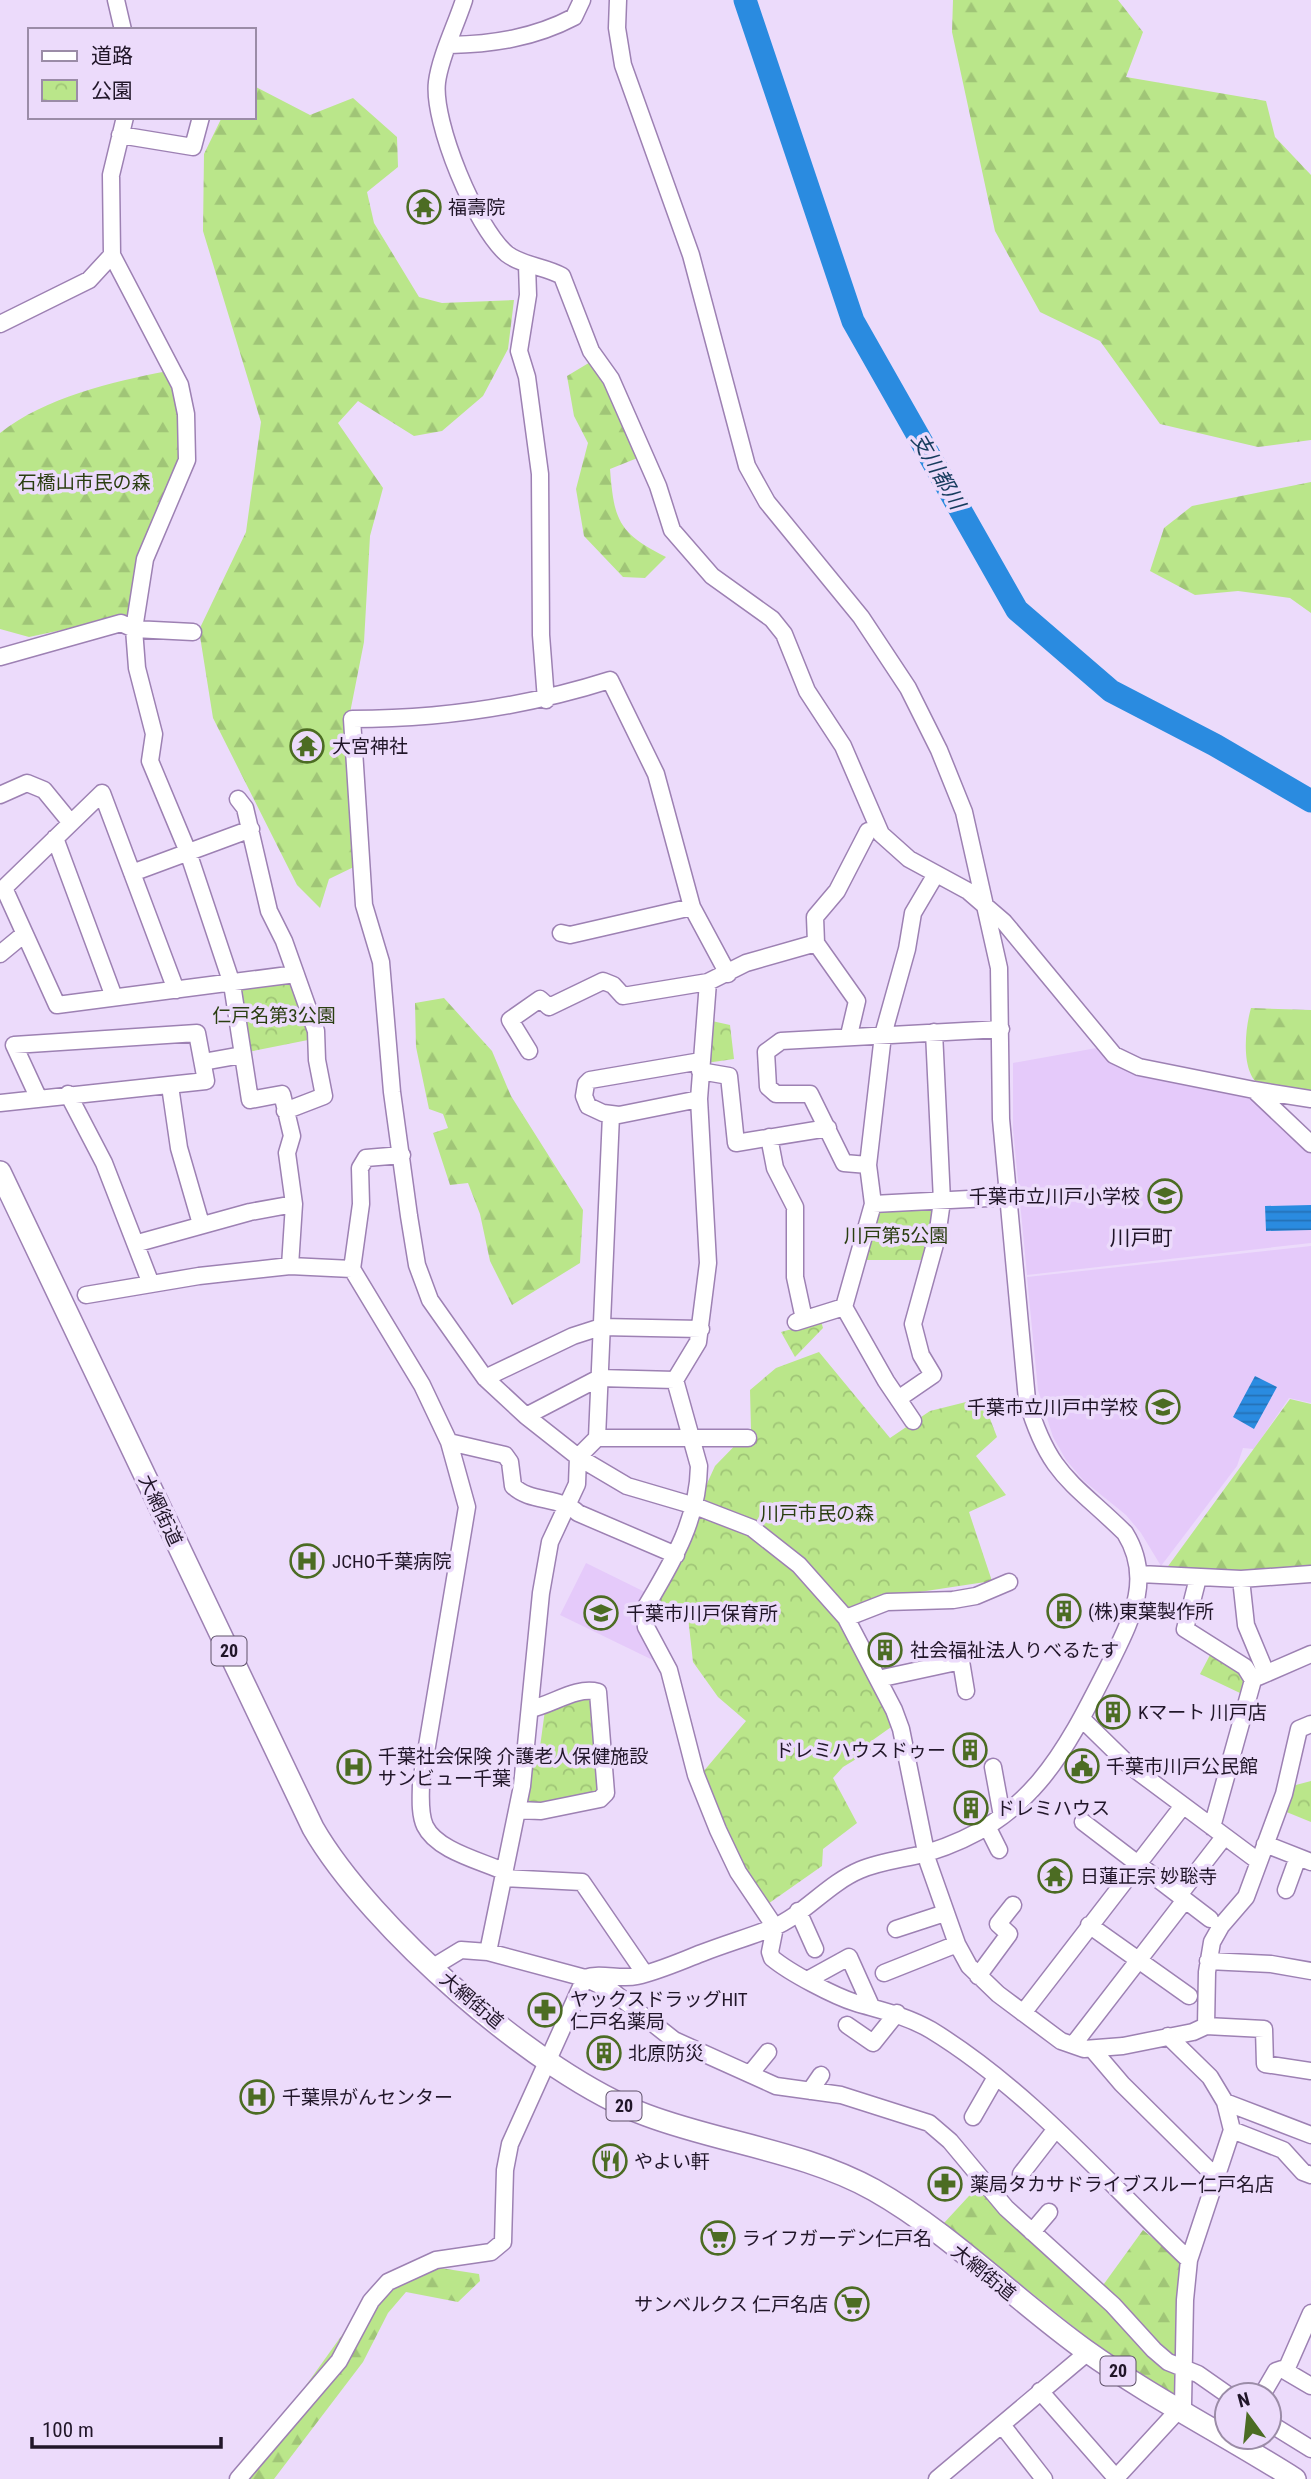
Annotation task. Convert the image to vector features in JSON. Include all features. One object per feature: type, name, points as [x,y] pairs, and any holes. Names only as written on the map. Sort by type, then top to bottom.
[{"type":"main road","name":"大網街道","points":[[0,1172],[313,1828],[345,1878],[386,1923],[433,1967],[549,2061],[592,2090],[645,2115],[830,2170],[874,2190],[953,2246],[1087,2352],[1295,2479]]},
{"type":"street","points":[[116,0],[123,28]]},
{"type":"street","points":[[464,0],[437,82],[437,97],[456,172],[472,206],[506,253],[527,265],[562,276],[591,351],[611,379],[680,542],[712,576],[772,619],[784,634],[807,691],[842,746],[881,834],[909,859],[968,891],[985,905],[1040,962],[1114,1055],[1139,1067],[1311,1099]]},
{"type":"street","points":[[450,45],[492,44],[524,36],[573,17],[582,0]]},
{"type":"street","points":[[584,1978],[645,1974],[775,1927],[833,1884],[861,1870],[927,1853],[987,1826],[1002,1816],[1044,1777],[1062,1755],[1082,1719],[1135,1606],[1140,1574],[1136,1551],[1125,1533],[1063,1477],[1038,1434],[1023,1377],[1001,1119],[999,968],[964,813],[952,780],[908,688],[861,617],[767,502],[747,466],[731,414],[691,255],[623,65],[617,28],[618,0]]},
{"type":"street","points":[[124,119],[111,174],[111,255],[180,384],[186,414],[187,460],[145,559],[139,612],[134,629],[137,668],[154,734],[150,761],[188,852],[232,984],[250,1100],[282,1094],[292,1136],[287,1153],[294,1204],[290,1266]]},
{"type":"street","points":[[120,135],[193,147],[200,119]]},
{"type":"street","points":[[0,324],[89,280],[111,255]]},
{"type":"street","points":[[527,265],[528,295],[519,351],[527,377],[540,474],[541,635],[546,700]]},
{"type":"street","points":[[0,657],[121,623],[134,629],[193,632]]},
{"type":"street","points":[[728,974],[692,907],[656,774],[610,680],[546,700],[426,718],[352,719],[364,905],[381,962],[392,1092],[417,1265],[430,1300],[485,1378],[526,1416],[578,1457],[627,1486],[695,1506],[752,1528],[778,1547],[825,1593],[846,1618],[901,1729],[927,1853],[946,1891],[945,1913],[957,1944],[978,1976],[1042,2028],[1073,2045],[1093,2050],[1194,2032],[1206,2026],[1264,2029],[1265,2064],[1311,2071]]},
{"type":"street","points":[[0,795],[27,783],[44,790],[71,823]]},
{"type":"street","points":[[176,990],[102,793],[4,888],[23,935],[57,1004],[232,984],[296,974]]},
{"type":"street","points":[[237,799],[245,808],[269,911],[296,974],[316,1031],[317,1060],[324,1096],[285,1111]]},
{"type":"street","points":[[132,873],[251,829]]},
{"type":"street","points":[[849,1035],[857,1001],[817,943],[815,917],[837,891],[868,831]]},
{"type":"street","points":[[55,838],[114,997]]},
{"type":"street","points":[[914,1422],[844,1307],[873,1204],[868,1165],[883,1035],[907,949],[913,913],[936,874]]},
{"type":"street","points":[[561,933],[570,935],[692,907]]},
{"type":"street","points":[[0,954],[23,935]]},
{"type":"street","points":[[529,1051],[510,1020],[540,999],[549,1007],[603,981],[613,985],[622,996],[708,982],[746,963],[817,943]]},
{"type":"street","points":[[708,982],[699,1099],[708,1263],[698,1342],[675,1380],[699,1466],[695,1506],[687,1533],[644,1610],[644,1620],[669,1670],[696,1775],[738,1872],[775,1927],[770,1952],[772,1958],[854,2003],[897,2013],[930,2030],[996,2077],[1055,2130],[1189,2260]]},
{"type":"street","points":[[868,1165],[844,1163],[810,1094],[776,1094],[768,1087],[766,1052],[781,1041],[849,1035],[1001,1029]]},
{"type":"street","points":[[0,1103],[206,1081],[197,1032],[14,1045],[38,1097]]},
{"type":"street","points":[[898,1399],[933,1375],[921,1354],[913,1324],[937,1237],[942,1201],[934,1032]]},
{"type":"street","points":[[203,1062],[242,1055]]},
{"type":"street","points":[[699,1099],[611,1115],[588,1107],[584,1096],[586,1084],[590,1080],[701,1066],[729,1076],[736,1143],[828,1128]]},
{"type":"street","points":[[170,1086],[179,1148],[201,1224]]},
{"type":"street","points":[[1254,1090],[1311,1144]]},
{"type":"street","points":[[68,1094],[104,1163],[138,1243],[151,1284]]},
{"type":"street","points":[[488,1952],[518,1810],[541,1593],[550,1542],[577,1484],[578,1457],[597,1438],[611,1115]]},
{"type":"street","points":[[769,1137],[775,1168],[794,1207],[795,1278],[799,1321],[844,1307]]},
{"type":"street","points":[[402,1154],[366,1158],[360,1168],[361,1204],[352,1269],[422,1385],[449,1442],[467,1507],[421,1782],[425,1826],[437,1841],[505,1875],[582,1882],[645,1974]]},
{"type":"street","points":[[873,1204],[1007,1197]]},
{"type":"street","points":[[138,1243],[201,1224],[294,1204]]},
{"type":"street","points":[[86,1295],[198,1276],[290,1266],[352,1269]]},
{"type":"street","points":[[485,1378],[573,1336],[601,1327],[701,1329]]},
{"type":"street","points":[[526,1416],[599,1378],[675,1380]]},
{"type":"street","points":[[597,1438],[748,1438]]},
{"type":"street","points":[[449,1442],[505,1455],[510,1462],[513,1486],[520,1493],[568,1503],[579,1513],[676,1555]]},
{"type":"street","points":[[1140,1574],[1241,1579],[1311,1574]]},
{"type":"street","points":[[1198,1578],[1185,1629],[1260,1676]]},
{"type":"street","points":[[1073,2045],[1139,1961],[1182,1897],[1218,1832],[1260,1676],[1245,1625],[1241,1579]]},
{"type":"street","points":[[846,1618],[887,1602],[953,1600],[985,1592],[1009,1582]]},
{"type":"street","points":[[1260,1676],[1311,1654]]},
{"type":"street","points":[[878,1679],[961,1661],[966,1691]]},
{"type":"street","points":[[518,1810],[541,1811],[600,1800],[606,1793],[598,1692],[563,1696],[547,1706],[530,1709]]},
{"type":"street","points":[[1082,1719],[1129,1765],[1258,1861]]},
{"type":"street","points":[[1206,2026],[1208,1961],[1212,1942],[1221,1926],[1247,1897],[1284,1794],[1299,1729],[1311,1724]]},
{"type":"street","points":[[993,1767],[1002,1816]]},
{"type":"street","points":[[1023,2013],[1182,1807]]},
{"type":"street","points":[[1083,1822],[1210,1919]]},
{"type":"street","points":[[987,1826],[999,1850]]},
{"type":"street","points":[[1265,1844],[1304,1860],[1286,1890]]},
{"type":"street","points":[[978,1976],[1009,1934],[998,1924],[1013,1905]]},
{"type":"street","points":[[798,1911],[815,1948]]},
{"type":"street","points":[[897,1929],[945,1913]]},
{"type":"street","points":[[1089,1925],[1189,1996]]},
{"type":"street","points":[[884,1973],[957,1944]]},
{"type":"street","points":[[433,1967],[461,1950],[488,1952],[584,1978],[612,1991],[674,2040],[776,2086],[907,2107],[950,2141],[1006,2208],[1113,2305],[1154,2350],[1213,2384]]},
{"type":"street","points":[[809,1979],[849,1957],[871,2006]]},
{"type":"street","points":[[1208,1961],[1271,1964],[1311,1970]]},
{"type":"street","points":[[238,2479],[340,2361],[371,2301],[388,2282],[436,2260],[491,2252],[503,2242],[503,2209],[510,2144],[584,1978]]},
{"type":"street","points":[[847,2025],[873,2043],[897,2013]]},
{"type":"street","points":[[1040,2391],[1116,2479],[1181,2411],[1186,2397],[1185,2300],[1189,2260],[1232,2130],[1225,2102],[1209,2077],[1168,2036]]},
{"type":"street","points":[[1093,2050],[1122,2084],[1216,2177]]},
{"type":"street","points":[[750,2074],[768,2052]]},
{"type":"street","points":[[810,2091],[821,2075]]},
{"type":"street","points":[[973,2117],[996,2077]]},
{"type":"street","points":[[1225,2102],[1311,2135]]},
{"type":"street","points":[[1021,2174],[1055,2130]]},
{"type":"street","points":[[1232,2130],[1283,2150],[1303,2172],[1311,2175]]},
{"type":"street","points":[[1032,2232],[1049,2212]]},
{"type":"street","points":[[1286,2371],[1311,2313]]},
{"type":"street","points":[[937,2479],[1087,2352]]},
{"type":"street","points":[[1270,2381],[1276,2371],[1286,2371],[1311,2386]]},
{"type":"street","points":[[1002,2425],[1044,2479]]},
{"type":"street","points":[[1283,2432],[1311,2449]]},
{"type":"shaded area","name":"千葉市立川戸小学校","points":[[1102,1047],[1112,1057],[1251,1091],[1311,1148],[1311,1243],[1027,1275],[1013,1129],[1013,1063]]},
{"type":"shaded area","name":"千葉市立川戸中学校","points":[[1311,1246],[1311,1403],[1289,1398],[1254,1449],[1243,1448],[1237,1466],[1161,1566],[1141,1533],[1126,1515],[1084,1481],[1066,1460],[1053,1437],[1038,1390],[1027,1277]]},
{"type":"shaded area","name":"千葉市川戸保育所","points":[[586,1563],[649,1594],[642,1611],[663,1665],[560,1615]]},
{"type":"green space","points":[[953,0],[1118,0],[1143,32],[1126,77],[1266,101],[1275,137],[1311,175],[1311,440],[1258,447],[1160,424],[1100,341],[1040,312],[995,231],[952,32]]},
{"type":"green space","points":[[256,87],[310,115],[353,98],[397,137],[398,167],[367,192],[374,223],[419,297],[442,303],[514,300],[508,349],[483,396],[442,431],[414,436],[358,401],[338,423],[383,488],[370,536],[364,642],[347,728],[360,864],[329,879],[320,908],[297,885],[213,718],[199,630],[246,532],[261,422],[203,231],[204,154],[221,119],[256,119]]},
{"type":"green space","points":[[602,355],[640,457],[610,469],[617,513],[628,532],[666,557],[645,578],[623,577],[584,536],[576,489],[588,443],[574,416],[567,376]]},
{"type":"green space","name":"石橋山市民の森","points":[[168,371],[181,394],[181,447],[167,506],[128,616],[29,637],[0,629],[0,433],[18,420],[58,400],[124,380]]},
{"type":"green space","points":[[1311,482],[1311,613],[1290,598],[1238,591],[1195,595],[1150,571],[1164,528],[1192,506]]},
{"type":"green space","name":"仁戸名第3公園","points":[[292,982],[313,1039],[248,1052],[240,989]]},
{"type":"green space","points":[[444,998],[492,1051],[511,1096],[583,1210],[580,1263],[512,1305],[490,1261],[480,1214],[468,1183],[450,1185],[433,1133],[448,1128],[443,1114],[429,1109],[416,1047],[415,1003]]},
{"type":"green space","points":[[1251,1008],[1311,1010],[1311,1096],[1272,1090],[1254,1080],[1246,1050]]},
{"type":"green space","points":[[712,1021],[730,1025],[734,1059],[706,1063]]},
{"type":"green space","name":"川戸第5公園","points":[[930,1207],[935,1212],[923,1260],[864,1260],[874,1213],[881,1209]]},
{"type":"green space","points":[[821,1321],[823,1328],[795,1357],[781,1332]]},
{"type":"green space","name":"川戸市民の森","points":[[819,1352],[890,1438],[930,1411],[982,1398],[997,1437],[976,1456],[1006,1495],[969,1512],[992,1581],[893,1596],[842,1616],[894,1725],[870,1742],[871,1750],[843,1767],[833,1778],[857,1823],[823,1849],[822,1866],[765,1906],[738,1863],[703,1772],[746,1721],[718,1697],[693,1662],[687,1608],[648,1613],[715,1466],[751,1429],[750,1390],[776,1368]]},
{"type":"green space","points":[[1290,1399],[1311,1404],[1311,1567],[1232,1572],[1166,1569]]},
{"type":"green space","points":[[1210,1655],[1243,1673],[1246,1680],[1240,1693],[1200,1674]]},
{"type":"green space","points":[[592,1696],[598,1793],[527,1803],[532,1748],[540,1747],[545,1710]]},
{"type":"green space","points":[[1311,1781],[1311,1822],[1284,1811],[1292,1786]]},
{"type":"green space","points":[[980,2184],[1183,2378],[1177,2399],[1100,2348],[944,2223]]},
{"type":"green space","points":[[1143,2230],[1184,2264],[1181,2363],[1158,2350],[1101,2288]]},
{"type":"green space","points":[[408,2263],[479,2274],[480,2281],[458,2302],[406,2292],[388,2313],[363,2362],[274,2479],[239,2479],[375,2289]]},
{"type":"water","points":[[1311,1205],[1311,1230],[1266,1231],[1265,1206]]},
{"type":"water","points":[[1255,1376],[1277,1387],[1254,1429],[1233,1417]]},
{"type":"waterway","name":"支川都川","points":[[745,0],[853,321],[1017,610],[1111,691],[1215,745],[1311,801]]},
{"type":"place","name":"福壽院","points":[[424,207]]},
{"type":"place","name":"大宮神社","points":[[307,746]]},
{"type":"place","name":"千葉市立川戸小学校","points":[[1165,1196]]},
{"type":"place","name":"千葉市立川戸中学校","points":[[1163,1407]]},
{"type":"place","name":"JCHO千葉病院","points":[[307,1561]]},
{"type":"place","name":"(株)東葉製作所","points":[[1064,1611]]},
{"type":"place","name":"千葉市川戸保育所","points":[[601,1613]]},
{"type":"place","name":"社会福祉法人りべるたす","points":[[885,1650]]},
{"type":"place","name":"Kマート 川戸店","points":[[1113,1712]]},
{"type":"place","name":"ドレミハウスドゥー","points":[[970,1750]]},
{"type":"place","name":"千葉市川戸公民館","points":[[1082,1766]]},
{"type":"place","name":"千葉社会保険 介護老人保健施設 サンビュー千葉","points":[[354,1767]]},
{"type":"place","name":"ドレミハウス","points":[[971,1808]]},
{"type":"place","name":"日蓮正宗 妙聡寺","points":[[1055,1876]]},
{"type":"place","name":"ヤックスドラッグHIT 仁戸名薬局","points":[[545,2010]]},
{"type":"place","name":"北原防災","points":[[604,2053]]},
{"type":"place","name":"千葉県がんセンター","points":[[257,2097]]},
{"type":"place","name":"やよい軒","points":[[610,2161]]},
{"type":"place","name":"薬局タカサドライブスルー仁戸名店","points":[[945,2184]]},
{"type":"place","name":"ライフガーデン仁戸名","points":[[718,2238]]},
{"type":"place","name":"サンベルクス 仁戸名店","points":[[852,2304]]},
{"type":"district","name":"川戸町","points":[[1141,1238]]}]
